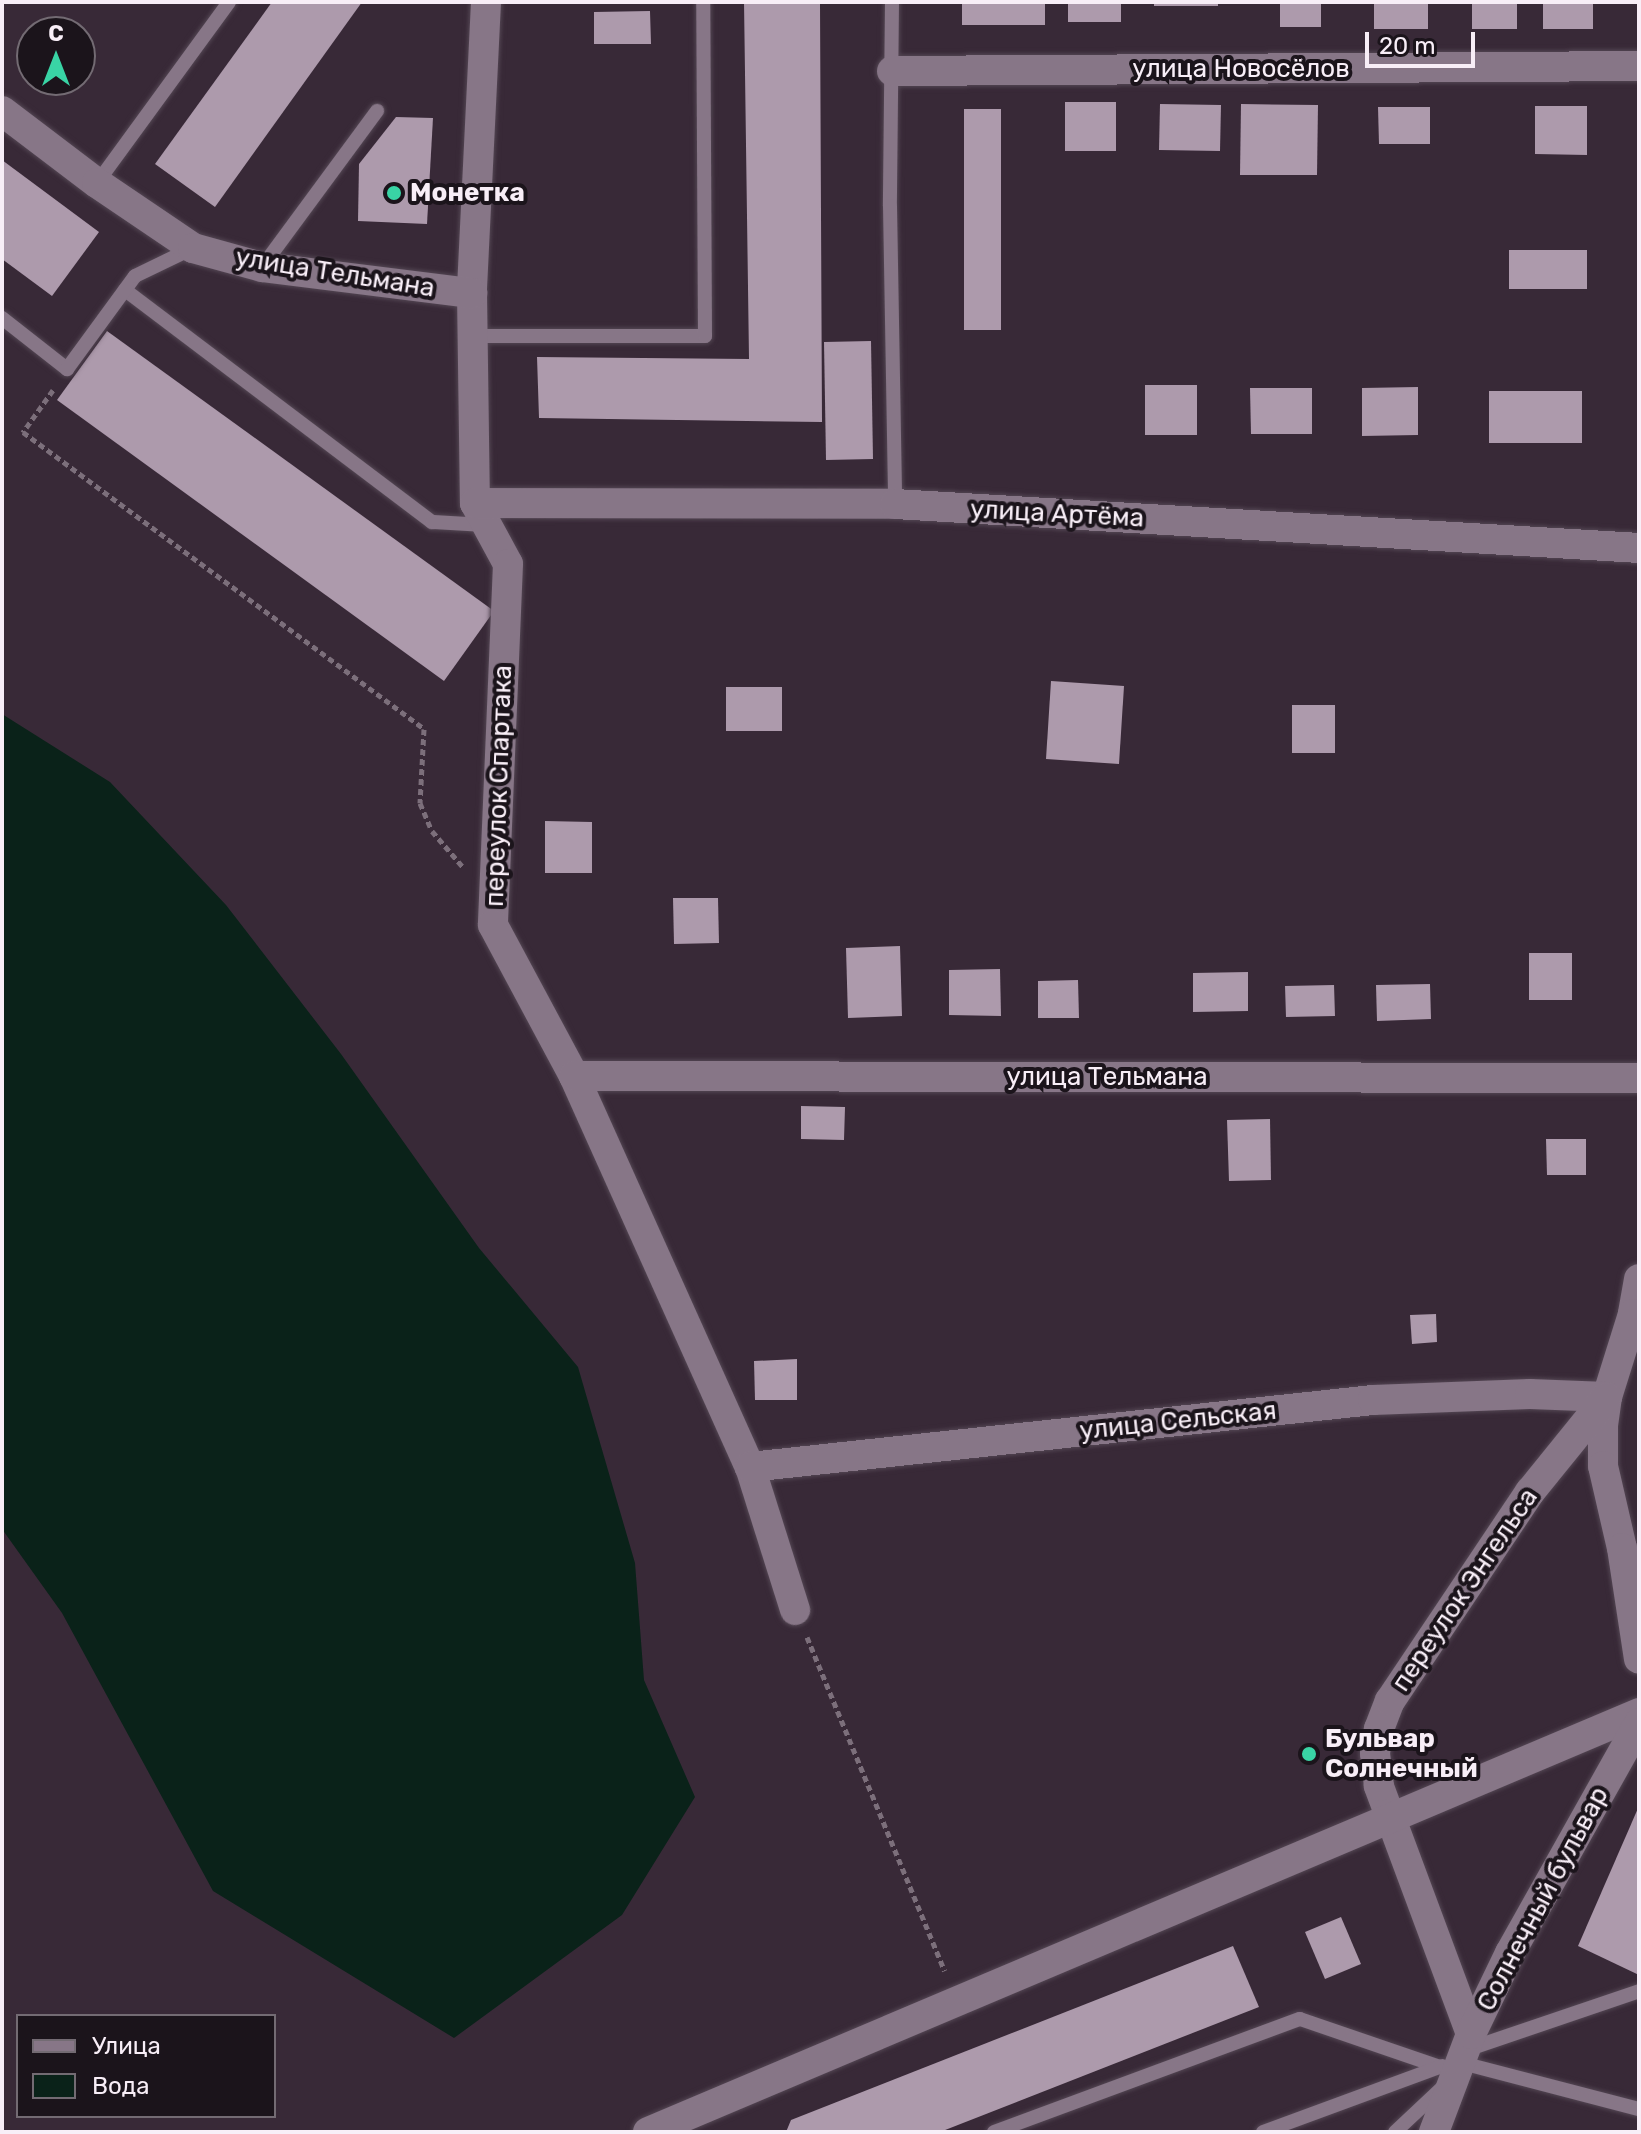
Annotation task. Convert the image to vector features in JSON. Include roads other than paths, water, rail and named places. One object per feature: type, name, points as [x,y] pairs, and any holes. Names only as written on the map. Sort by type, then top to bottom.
[{"type":"street","name":"переулок Спартака","points":[[486,2],[472,293],[473,336],[481,514],[508,564],[493,925],[574,1076],[750,1467],[795,1610]]},
{"type":"street","name":"улица Новосёлов","points":[[892,71],[1639,66]]},
{"type":"street","name":"улица Тельмана","points":[[2,111],[97,183],[193,248],[262,267],[472,293]]},
{"type":"street","name":"улица Артёма","points":[[481,514],[895,504],[1639,548]]},
{"type":"street","name":"улица Тельмана","points":[[574,1076],[1639,1078]]},
{"type":"street","name":"переулок Энгельса","points":[[1639,1279],[1633,1314],[1607,1397],[1603,1466],[1622,1548],[1639,1659]]},
{"type":"street","name":"улица Сельская","points":[[750,1467],[1373,1400],[1530,1394],[1607,1397]]},
{"type":"street","name":"переулок Энгельса","points":[[1390,1820],[1379,1786],[1375,1753],[1379,1729],[1390,1701],[1530,1492],[1607,1397]]},
{"type":"street","points":[[648,2132],[675,2126],[1639,1713]]},
{"type":"street","name":"Солнечный бульвар","points":[[1434,2132],[1460,2057],[1510,1953],[1639,1723]]},
{"type":"street","name":"Солнечный бульвар","points":[[1390,1820],[1460,2057]]},
{"type":"lane","points":[[97,183],[229,2]]},
{"type":"lane","points":[[473,336],[705,336],[703,2]]},
{"type":"lane","points":[[892,2],[895,504]]},
{"type":"lane","points":[[262,267],[377,111]]},
{"type":"lane","points":[[2,318],[67,369],[135,276],[193,248]]},
{"type":"lane","points":[[125,290],[432,522],[481,514]]},
{"type":"lane","points":[[1263,2132],[1639,1991]]},
{"type":"lane","points":[[994,2132],[1300,2019],[1460,2057],[1639,2109]]},
{"type":"lane","points":[[1395,2132],[1460,2057]]},
{"type":"water","points":[[2,714],[110,782],[226,905],[341,1054],[479,1248],[578,1367],[635,1563],[644,1680],[695,1797],[622,1915],[454,2038],[213,1891],[62,1613],[2,1529]]},
{"type":"place","name":"Монетка","points":[[394,193]]},
{"type":"place","name":"Бульвар Солнечный","points":[[1309,1754]]}]
